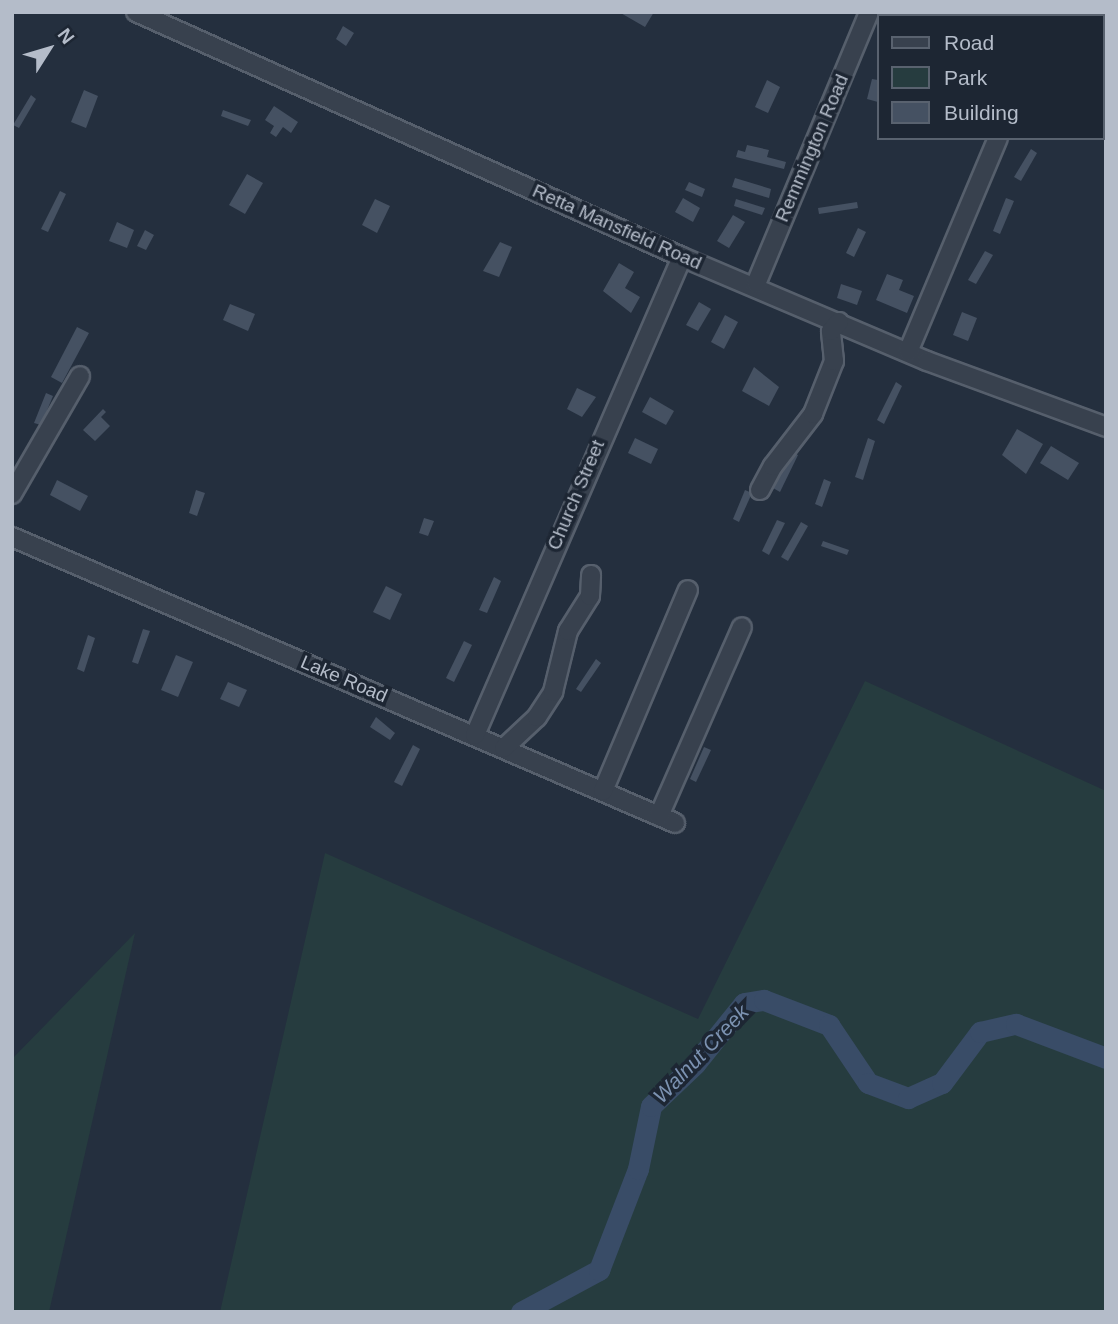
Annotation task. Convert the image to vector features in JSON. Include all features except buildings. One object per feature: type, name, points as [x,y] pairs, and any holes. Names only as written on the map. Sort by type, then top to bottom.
[{"type":"street","name":"Retta Mansfield Road","points":[[136,12],[682,257],[756,284],[908,352],[1106,427]]},
{"type":"street","name":"Remmington Road","points":[[756,284],[869,12]]},
{"type":"street","points":[[908,352],[997,140]]},
{"type":"street","name":"Church Street","points":[[475,735],[682,257]]},
{"type":"street","points":[[760,490],[773,466],[813,415],[834,361],[831,331],[839,322]]},
{"type":"street","points":[[12,494],[79,376]]},
{"type":"street","name":"Lake Road","points":[[12,537],[667,819],[743,627]]},
{"type":"street","points":[[504,748],[546,705],[568,631],[590,596],[591,575]]},
{"type":"street","points":[[603,792],[688,590]]},
{"type":"green space","points":[[865,681],[1106,791],[1106,1312],[220,1312],[325,853],[698,1019]]},
{"type":"green space","points":[[135,933],[49,1312],[12,1312],[12,1059]]},
{"type":"waterway","name":"Walnut Creek","points":[[521,1312],[599,1270],[638,1169],[651,1106],[695,1064],[744,1003],[764,1000],[829,1025],[868,1083],[908,1098],[942,1083],[980,1032],[1016,1024],[1106,1058]]}]
